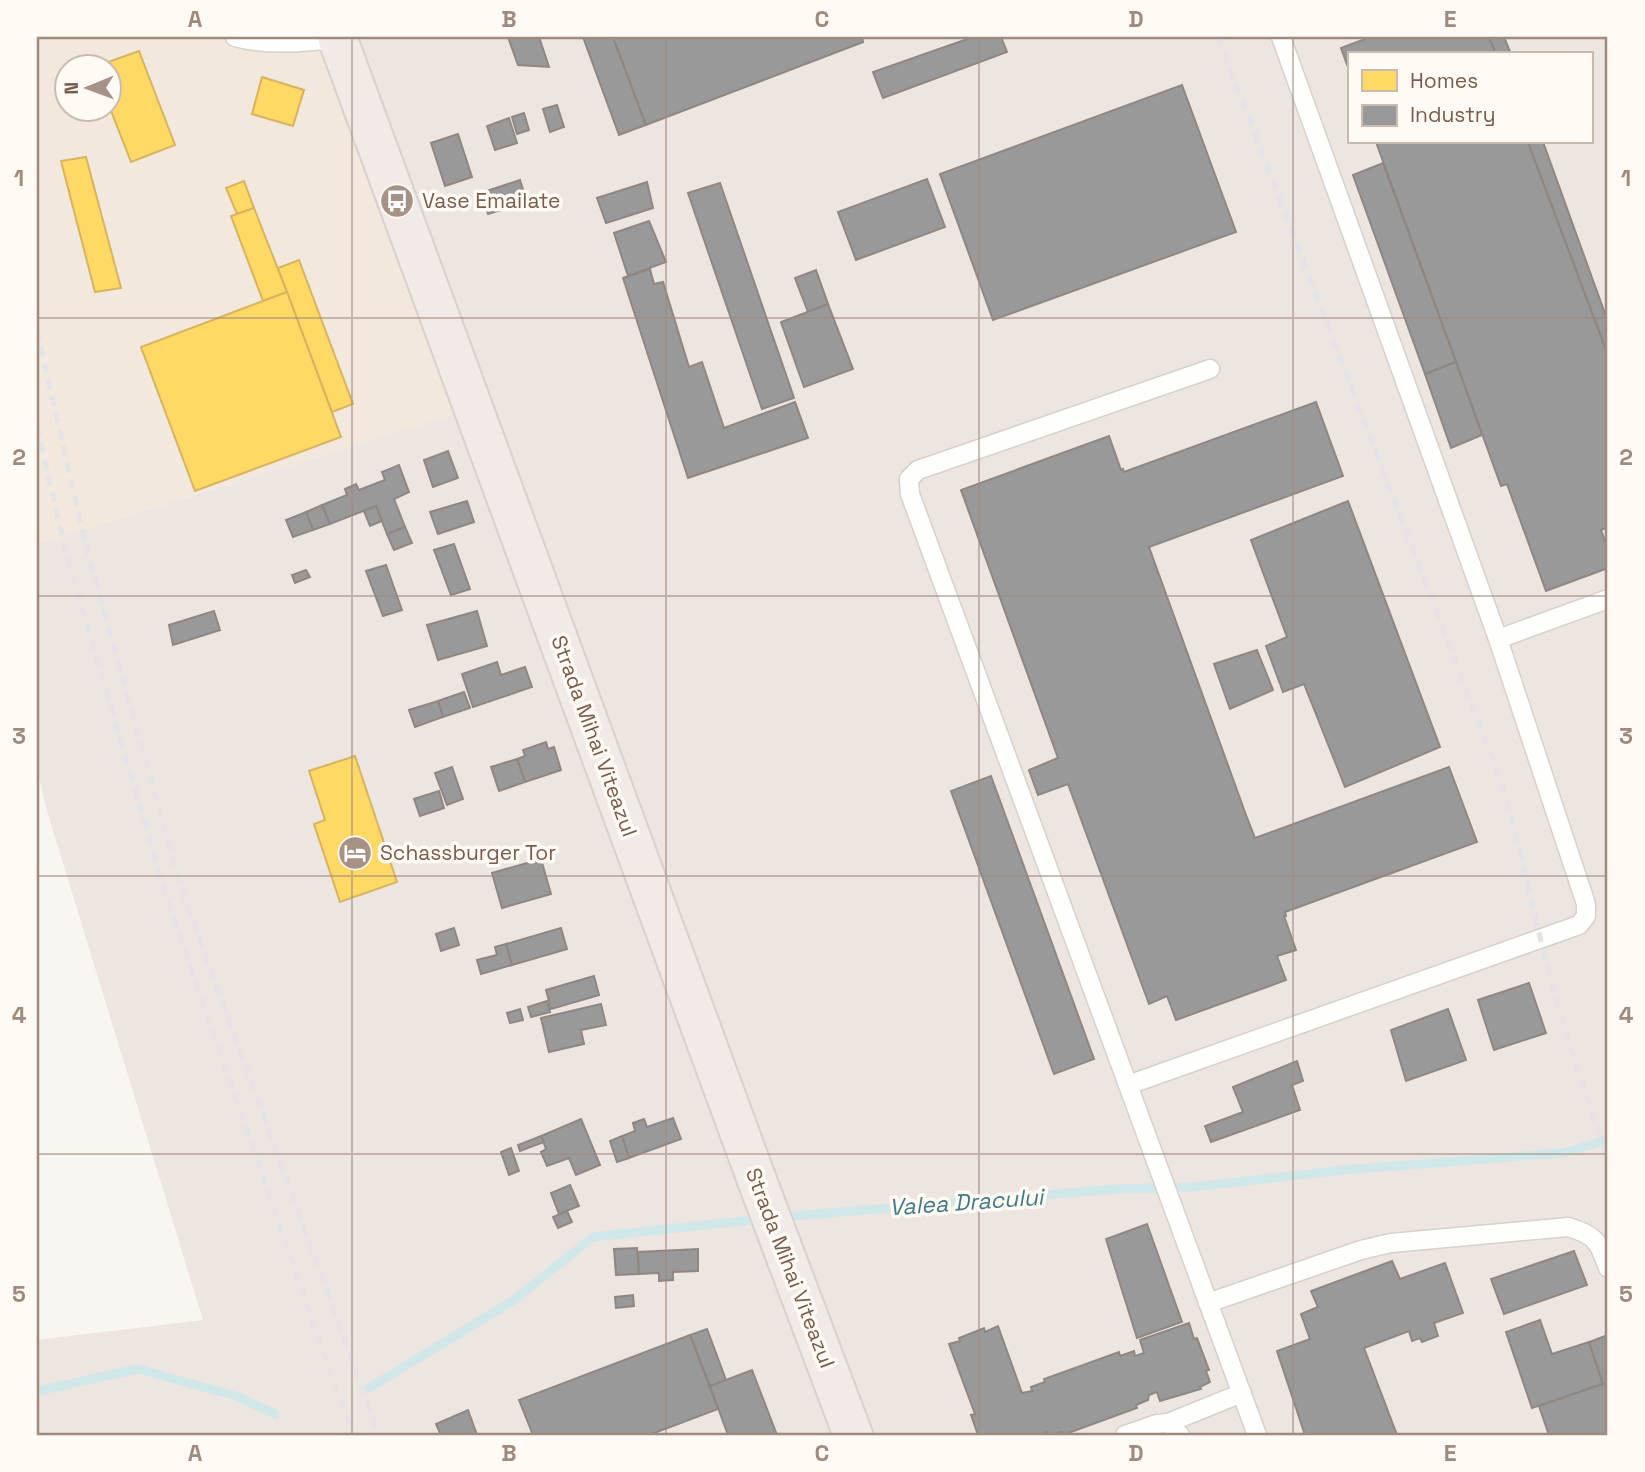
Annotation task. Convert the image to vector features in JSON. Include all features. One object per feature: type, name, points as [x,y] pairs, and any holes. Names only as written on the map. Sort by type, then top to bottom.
[{"type":"highway","name":"Strada Mihai Viteazul","points":[[337,38],[853,1435]]},
{"type":"lane","points":[[235,37],[247,40],[304,42],[337,38]]},
{"type":"lane","points":[[1128,1085],[1579,925],[1586,916],[1586,904],[1498,639],[1281,37]]},
{"type":"lane","points":[[1210,369],[918,470],[909,479],[910,494],[1257,1435]]},
{"type":"lane","points":[[1498,639],[1608,600]]},
{"type":"lane","points":[[1208,1303],[1361,1251],[1391,1243],[1430,1238],[1568,1227],[1583,1231],[1600,1243],[1608,1268]]},
{"type":"lane","points":[[1125,1435],[1157,1424],[1174,1429],[1242,1394]]},
{"type":"shaded area","points":[[37,37],[358,37],[493,403],[37,544]]},
{"type":"shaded area","points":[[358,37],[1608,37],[1608,1435],[37,1435],[37,1340],[203,1320],[47,811],[37,769],[37,544],[492,403]]},
{"type":"building: Homes","points":[[139,51],[175,145],[131,162],[115,122],[122,122],[122,57]]},
{"type":"building: Homes","points":[[262,77],[304,90],[293,126],[252,114]]},
{"type":"building: Homes","points":[[86,157],[121,288],[95,292],[61,161]]},
{"type":"building: Homes","points":[[244,181],[254,208],[237,214],[226,188]]},
{"type":"building: Homes","points":[[254,208],[287,292],[263,301],[231,216]]},
{"type":"building: Homes","points":[[299,260],[353,404],[332,412],[278,268]]},
{"type":"building: Homes","points":[[287,292],[341,437],[195,491],[141,347]]},
{"type":"building: Homes","name":"Schassburger Tor","points":[[355,756],[397,882],[340,902],[314,824],[325,820],[309,771]]},
{"type":"building: Industry","points":[[508,37],[539,37],[549,67],[518,65]]},
{"type":"building: Industry","points":[[583,37],[613,37],[646,125],[619,135]]},
{"type":"building: Industry","points":[[613,37],[862,37],[863,42],[646,125]]},
{"type":"building: Industry","points":[[973,37],[1001,37],[1007,52],[883,98],[873,72]]},
{"type":"building: Industry","points":[[1370,37],[1489,37],[1495,52],[1348,52],[1348,67],[1341,48]]},
{"type":"building: Industry","points":[[1489,37],[1504,37],[1510,52],[1495,52]]},
{"type":"building: Industry","points":[[1182,85],[1236,232],[993,320],[940,174]]},
{"type":"building: Industry","points":[[557,105],[564,127],[550,132],[543,109]]},
{"type":"building: Industry","points":[[524,113],[529,130],[517,134],[512,117]]},
{"type":"building: Industry","points":[[509,118],[517,143],[495,150],[487,126]]},
{"type":"building: Industry","points":[[458,134],[472,177],[445,186],[431,143]]},
{"type":"building: Industry","points":[[1377,144],[1529,144],[1608,355],[1608,527],[1601,530],[1608,549],[1608,568],[1546,591],[1507,484],[1501,486]]},
{"type":"building: Industry","points":[[1529,144],[1544,144],[1608,322],[1608,355]]},
{"type":"building: Industry","points":[[1383,163],[1456,362],[1425,374],[1353,175]]},
{"type":"building: Industry","points":[[927,179],[945,227],[856,260],[838,212]]},
{"type":"building: Industry","points":[[520,180],[527,202],[488,214],[481,193]]},
{"type":"building: Industry","points":[[647,182],[653,208],[606,223],[597,198]]},
{"type":"building: Industry","points":[[720,183],[794,398],[762,409],[688,193]]},
{"type":"building: Industry","points":[[649,221],[666,262],[628,276],[614,233]]},
{"type":"building: Industry","points":[[650,269],[654,284],[663,282],[689,367],[702,362],[724,428],[795,402],[808,438],[688,478],[623,278]]},
{"type":"building: Industry","points":[[816,270],[828,304],[808,312],[795,278]]},
{"type":"building: Industry","points":[[828,304],[853,369],[804,387],[781,322]]},
{"type":"building: Industry","points":[[1456,362],[1482,435],[1451,448],[1425,374]]},
{"type":"building: Industry","points":[[1316,402],[1343,476],[1149,547],[1246,815],[1255,838],[1449,767],[1477,842],[1285,912],[1296,950],[1277,956],[1286,980],[1176,1020],[1167,996],[1149,1004],[1068,784],[1038,795],[1029,770],[1058,758],[961,490],[1109,436],[1124,472]]},
{"type":"building: Industry","points":[[448,451],[458,478],[433,487],[424,460]]},
{"type":"building: Industry","points":[[399,465],[409,492],[394,499],[405,527],[387,534],[376,506],[330,524],[322,505],[347,495],[345,489],[356,484],[359,490],[385,480],[382,472]]},
{"type":"building: Industry","points":[[467,501],[474,522],[438,534],[430,512]]},
{"type":"building: Industry","points":[[1348,501],[1440,747],[1345,787],[1304,684],[1283,692],[1266,646],[1287,637],[1251,540]]},
{"type":"building: Industry","points":[[322,505],[330,524],[313,530],[306,512]]},
{"type":"building: Industry","points":[[376,506],[382,521],[370,526],[364,511]]},
{"type":"building: Industry","points":[[306,512],[313,530],[293,537],[286,520]]},
{"type":"building: Industry","points":[[405,527],[412,543],[394,550],[387,534]]},
{"type":"building: Industry","points":[[454,544],[470,589],[451,595],[434,550]]},
{"type":"building: Industry","points":[[386,565],[402,610],[383,616],[366,571]]},
{"type":"building: Industry","points":[[306,570],[310,577],[295,583],[292,575]]},
{"type":"building: Industry","points":[[214,611],[220,630],[173,645],[169,625]]},
{"type":"building: Industry","points":[[477,611],[487,646],[438,660],[427,625]]},
{"type":"building: Industry","points":[[1257,650],[1273,690],[1230,709],[1214,664]]},
{"type":"building: Industry","points":[[497,662],[501,675],[525,667],[532,687],[473,707],[462,674]]},
{"type":"building: Industry","points":[[464,692],[470,708],[443,717],[438,701]]},
{"type":"building: Industry","points":[[438,701],[443,717],[415,727],[409,710]]},
{"type":"building: Industry","points":[[546,742],[548,749],[554,747],[561,770],[525,782],[517,759],[525,756],[523,750]]},
{"type":"building: Industry","points":[[517,759],[525,782],[499,791],[491,767]]},
{"type":"building: Industry","points":[[452,767],[463,799],[447,805],[435,773]]},
{"type":"building: Industry","points":[[991,776],[1094,1059],[1054,1074],[951,791]]},
{"type":"building: Industry","points":[[439,791],[444,808],[420,816],[414,799]]},
{"type":"building: Industry","points":[[541,859],[551,894],[502,908],[492,873]]},
{"type":"building: Industry","points":[[454,928],[459,945],[441,951],[436,934]]},
{"type":"building: Industry","points":[[561,928],[567,949],[512,965],[506,944]]},
{"type":"building: Industry","points":[[506,944],[512,965],[481,974],[477,960],[497,955],[495,947]]},
{"type":"building: Industry","points":[[594,976],[599,995],[551,1009],[546,990]]},
{"type":"building: Industry","points":[[1529,983],[1546,1033],[1494,1050],[1478,1000]]},
{"type":"building: Industry","points":[[547,1001],[550,1012],[531,1017],[528,1007]]},
{"type":"building: Industry","points":[[601,1004],[606,1025],[581,1030],[584,1044],[549,1052],[541,1018]]},
{"type":"building: Industry","points":[[520,1009],[523,1020],[510,1023],[507,1013]]},
{"type":"building: Industry","points":[[1448,1009],[1466,1060],[1406,1081],[1391,1030]]},
{"type":"building: Industry","points":[[1297,1061],[1303,1081],[1292,1085],[1300,1110],[1211,1142],[1205,1126],[1243,1112],[1233,1087]]},
{"type":"building: Industry","points":[[673,1118],[681,1139],[629,1158],[622,1136],[635,1131],[633,1123],[644,1119],[647,1127]]},
{"type":"building: Industry","points":[[581,1119],[600,1165],[576,1175],[569,1158],[547,1166],[541,1152],[546,1149],[541,1136]]},
{"type":"building: Industry","points":[[541,1136],[544,1142],[520,1151],[518,1145]]},
{"type":"building: Industry","points":[[622,1136],[629,1158],[617,1162],[610,1141]]},
{"type":"building: Industry","points":[[511,1148],[519,1171],[509,1175],[501,1152]]},
{"type":"building: Industry","points":[[570,1185],[579,1206],[559,1214],[551,1193]]},
{"type":"building: Industry","points":[[567,1211],[572,1222],[558,1228],[553,1217]]},
{"type":"building: Industry","points":[[1147,1224],[1182,1322],[1137,1338],[1106,1239]]},
{"type":"building: Industry","points":[[637,1248],[639,1274],[616,1275],[614,1249]]},
{"type":"building: Industry","points":[[698,1249],[698,1271],[673,1272],[673,1280],[659,1281],[659,1273],[639,1274],[638,1252]]},
{"type":"building: Industry","points":[[1574,1251],[1587,1285],[1504,1314],[1491,1279]]},
{"type":"building: Industry","points":[[1392,1261],[1400,1279],[1445,1263],[1463,1313],[1434,1323],[1438,1336],[1422,1342],[1420,1338],[1412,1341],[1409,1331],[1364,1348],[1397,1435],[1305,1435],[1277,1351],[1310,1339],[1301,1314],[1318,1307],[1311,1291]]},
{"type":"building: Industry","points":[[633,1295],[634,1306],[616,1308],[615,1297]]},
{"type":"building: Industry","points":[[1540,1320],[1552,1354],[1589,1342],[1603,1384],[1532,1408],[1506,1332]]},
{"type":"building: Industry","points":[[1189,1323],[1209,1370],[1206,1371],[1210,1382],[1200,1387],[1201,1389],[1160,1401],[1157,1392],[1136,1405],[1137,1408],[1063,1435],[1062,1432],[1049,1435],[1047,1432],[1039,1435],[978,1435],[971,1415],[975,1414],[949,1344],[984,1328],[985,1332],[998,1326],[1022,1393],[1032,1391],[1031,1387],[1045,1382],[1044,1379],[1119,1352],[1120,1356],[1134,1351],[1135,1356],[1144,1353],[1140,1340]]},
{"type":"building: Industry","points":[[707,1329],[726,1380],[710,1386],[690,1335]]},
{"type":"building: Industry","points":[[690,1335],[718,1409],[649,1435],[533,1435],[519,1400]]},
{"type":"building: Industry","points":[[1608,1335],[1608,1382],[1603,1384],[1589,1342]]},
{"type":"building: Industry","points":[[752,1370],[777,1435],[728,1435],[710,1386]]},
{"type":"building: Industry","points":[[1608,1382],[1608,1435],[1549,1435],[1539,1406]]},
{"type":"building: Industry","points":[[468,1410],[477,1435],[441,1435],[436,1424]]},
{"type":"waterway","name":"Valea Dracului","points":[[782,1217],[1117,1189],[1193,1187],[1344,1170],[1562,1153],[1608,1140]]},
{"type":"waterway","name":"Valea Dracului","points":[[369,1388],[514,1300],[593,1237],[761,1219]]},
{"type":"waterway","name":"Valea Dracului","points":[[37,1391],[138,1369],[236,1396],[275,1414]]},
{"type":"railway","points":[[1218,37],[1499,776],[1562,1020],[1608,1157]]},
{"type":"railway","points":[[37,330],[85,543],[182,891],[379,1435]]},
{"type":"railway","points":[[37,426],[66,553],[166,896],[354,1435]]},
{"type":"place","name":"Vase Emailate","points":[[397,201]]},
{"type":"place","name":"Schassburger Tor","points":[[355,853]]}]
